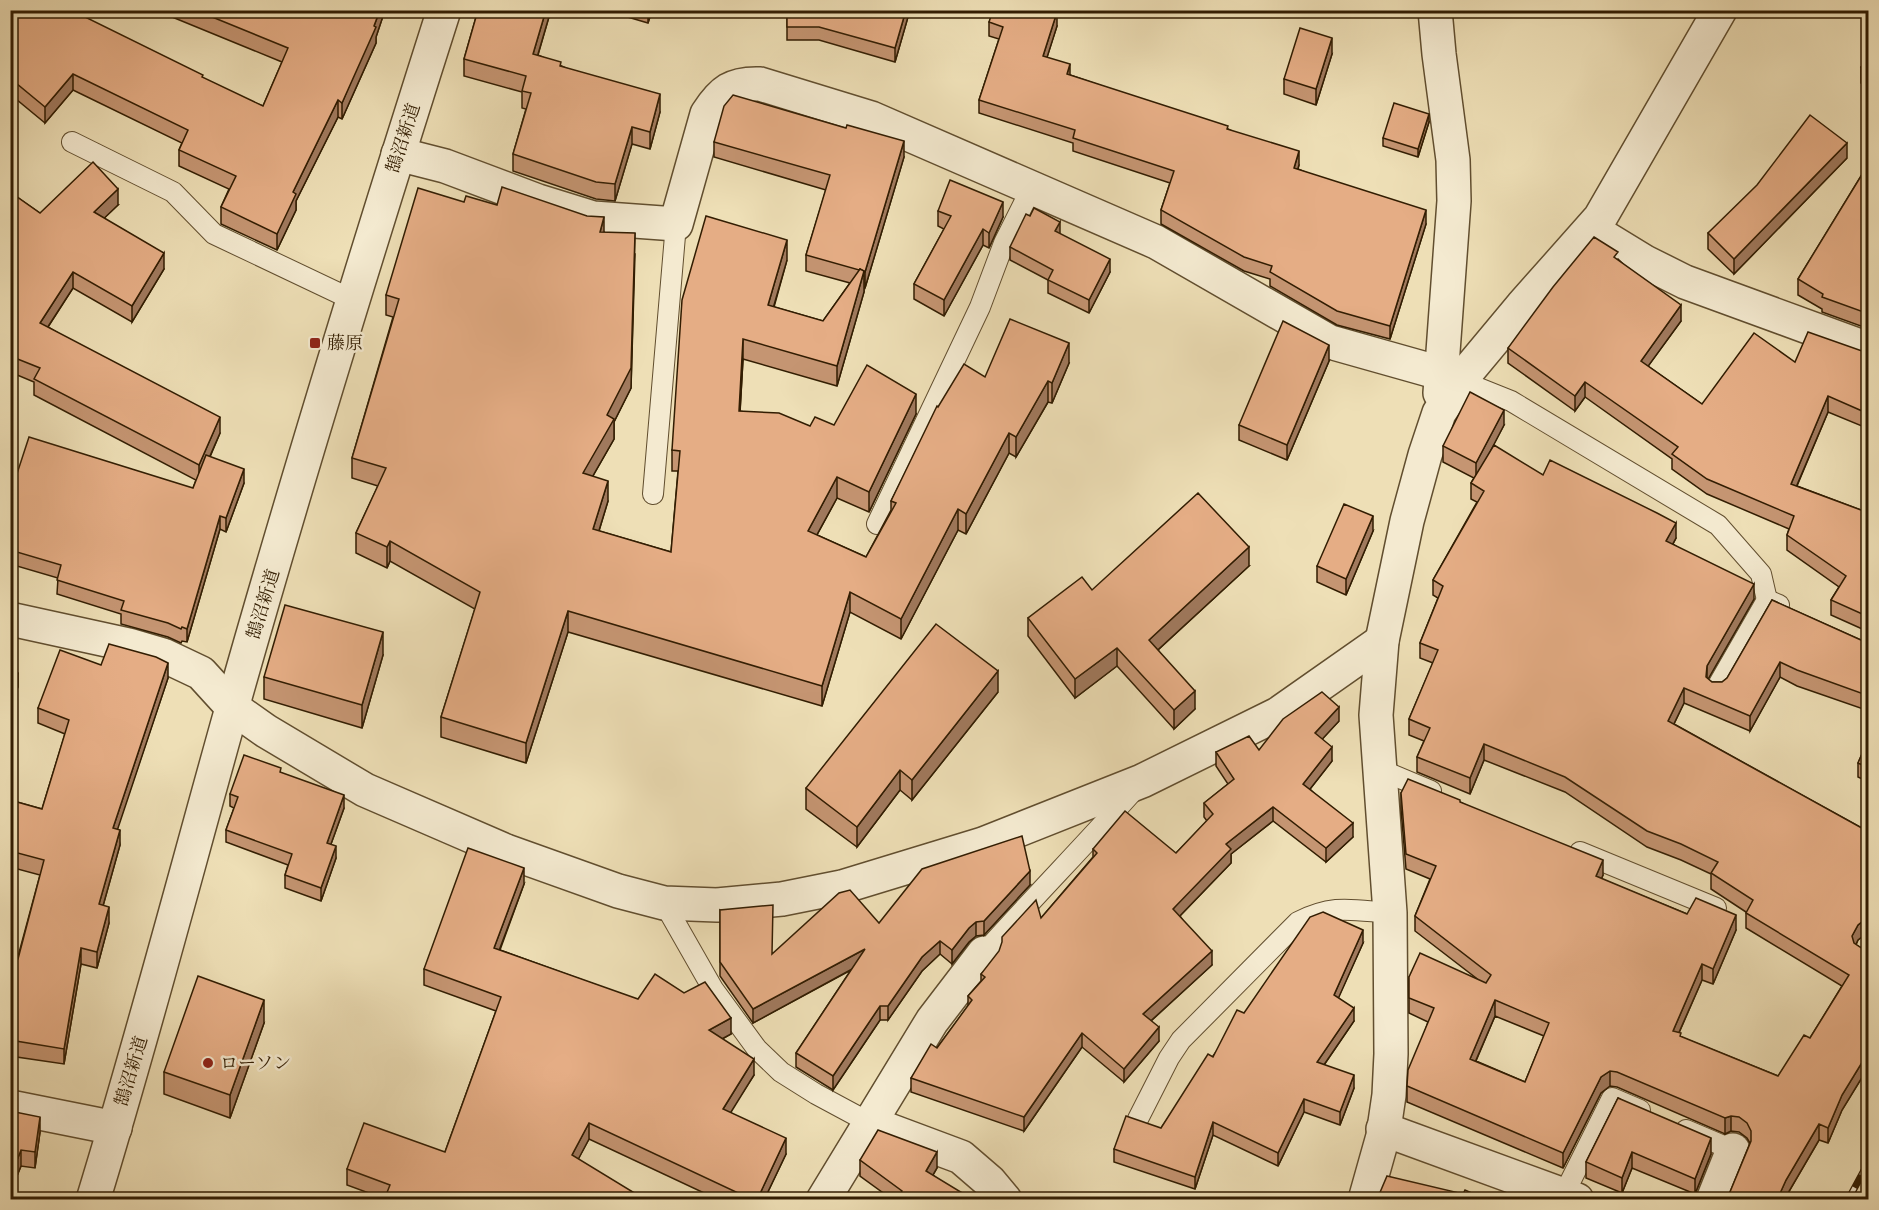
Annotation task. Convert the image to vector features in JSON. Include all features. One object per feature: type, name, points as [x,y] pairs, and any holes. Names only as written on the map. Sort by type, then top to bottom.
[{"type":"street","name":"鵠沼新道","points":[[93,1200],[145,1027],[232,707],[353,300],[444,10]]},
{"type":"street","points":[[1365,1200],[1383,1129],[1389,1095],[1391,1054],[1390,913],[1377,715],[1382,641],[1407,521],[1450,377],[1453,160],[1435,10]]},
{"type":"street","points":[[1450,377],[1522,306],[1600,218],[1720,10]]},
{"type":"street","points":[[398,154],[445,166],[593,218],[676,224],[707,114],[716,100],[727,90],[744,84],[760,84],[871,118],[1156,242],[1330,342],[1450,377]]},
{"type":"street","points":[[1591,229],[1645,262],[1685,282],[1869,349]]},
{"type":"street","points":[[10,619],[129,645],[163,655],[201,673],[232,707],[266,731],[364,790],[506,850],[618,891],[664,903],[717,905],[782,899],[842,887],[983,844],[1142,781],[1278,714],[1382,641]]},
{"type":"street","points":[[823,1200],[932,1022],[984,953]]},
{"type":"street","points":[[10,1107],[115,1128]]},
{"type":"street","points":[[870,1123],[961,1157],[990,1182],[1005,1200]]},
{"type":"street","points":[[1383,1129],[1570,1197]]},
{"type":"street","points":[[1713,1200],[1733,1150]]},
{"type":"lane","points":[[72,142],[173,192],[214,234],[353,300]]},
{"type":"lane","points":[[877,524],[980,307],[1004,243],[1032,187]]},
{"type":"lane","points":[[653,494],[676,224]]},
{"type":"lane","points":[[1450,377],[1511,401],[1718,525],[1761,574],[1767,600],[1717,687]]},
{"type":"lane","points":[[1767,600],[1797,613]]},
{"type":"lane","points":[[1381,770],[1446,797]]},
{"type":"lane","points":[[984,953],[1046,882],[1142,781]]},
{"type":"lane","points":[[1565,846],[1716,908]]},
{"type":"lane","points":[[664,903],[713,989],[757,1048],[781,1072],[870,1123]]},
{"type":"lane","points":[[1137,1119],[1181,1040],[1298,922],[1318,912],[1344,908],[1390,913]]},
{"type":"lane","points":[[1570,1197],[1612,1098],[1733,1150]]},
{"type":"building","points":[[10,10],[71,10],[263,106],[288,48],[195,10],[380,10],[374,26],[376,27],[342,103],[338,100],[293,192],[296,194],[277,234],[221,207],[236,176],[179,150],[188,130],[73,74],[45,107],[11,79],[10,81]]},
{"type":"building","points":[[478,10],[546,10],[533,54],[561,62],[560,66],[660,94],[650,132],[632,127],[615,184],[596,182],[513,154],[531,93],[522,91],[526,76],[464,59]]},
{"type":"building","points":[[787,10],[906,10],[895,48],[819,27],[787,27]]},
{"type":"building","points":[[993,10],[1053,10],[1057,12],[1043,56],[1070,64],[1067,74],[1228,126],[1227,129],[1299,151],[1294,168],[1426,210],[1390,326],[1337,311],[1270,272],[1272,266],[1244,257],[1161,210],[1174,171],[1073,138],[1075,130],[979,100],[1003,27],[989,22]]},
{"type":"building","points":[[1300,28],[1332,38],[1316,89],[1284,79]]},
{"type":"building","points":[[1869,58],[1869,72],[1861,67]]},
{"type":"building","points":[[733,95],[846,128],[847,125],[904,141],[865,272],[806,255],[830,175],[714,142],[724,106]]},
{"type":"building","points":[[1394,103],[1429,114],[1418,149],[1383,138]]},
{"type":"building","points":[[1810,115],[1847,143],[1734,259],[1708,233],[1757,185]]},
{"type":"building","points":[[93,162],[118,189],[94,212],[164,253],[132,306],[73,272],[40,323],[220,417],[199,465],[34,379],[40,368],[10,356],[10,192],[40,213]]},
{"type":"building","points":[[1869,163],[1869,314],[1822,297],[1823,294],[1798,279]]},
{"type":"building","points":[[950,180],[1003,202],[989,233],[983,229],[944,300],[914,284],[951,216],[938,211]]},
{"type":"building","points":[[502,187],[587,216],[604,217],[600,232],[635,233],[631,368],[607,415],[614,419],[583,473],[608,481],[593,529],[671,552],[680,451],[672,450],[682,300],[706,216],[787,240],[768,305],[823,321],[860,269],[864,271],[837,366],[743,339],[739,411],[779,413],[810,426],[815,417],[834,425],[867,365],[916,394],[869,492],[837,477],[808,531],[866,557],[896,503],[891,501],[937,406],[964,364],[985,377],[1010,319],[1069,343],[1052,383],[1048,381],[1016,437],[1009,433],[966,514],[958,509],[901,619],[850,592],[822,686],[568,611],[526,743],[441,717],[480,592],[390,541],[387,547],[356,533],[386,468],[352,458],[399,299],[386,295],[418,188],[464,202],[466,196],[497,205]]},
{"type":"building","points":[[1034,208],[1060,222],[1055,231],[1110,259],[1089,300],[1048,280],[1053,270],[1010,247],[1026,214],[1030,216]]},
{"type":"building","points":[[1594,237],[1618,252],[1614,257],[1681,305],[1641,361],[1702,404],[1754,333],[1795,362],[1808,332],[1869,352],[1869,414],[1828,396],[1791,484],[1869,513],[1869,617],[1831,600],[1846,576],[1787,535],[1794,516],[1707,479],[1672,454],[1678,447],[1585,382],[1575,396],[1508,348]]},
{"type":"building","points":[[1283,321],[1329,345],[1287,445],[1239,425]]},
{"type":"building","points":[[1470,392],[1504,410],[1476,463],[1443,446]]},
{"type":"building","points":[[29,437],[193,488],[206,455],[244,469],[226,518],[220,516],[187,629],[121,610],[124,601],[57,580],[61,565],[10,550],[10,495]]},
{"type":"building","points":[[1494,445],[1543,475],[1550,460],[1676,523],[1666,541],[1754,584],[1707,666],[1706,677],[1712,682],[1722,682],[1727,678],[1772,600],[1863,641],[1869,641],[1869,696],[1780,662],[1750,716],[1684,688],[1668,721],[1869,832],[1869,920],[1858,925],[1852,936],[1854,943],[1863,949],[1869,949],[1869,1051],[1842,1095],[1828,1128],[1819,1124],[1777,1200],[1724,1200],[1730,1192],[1751,1141],[1751,1131],[1747,1123],[1739,1117],[1725,1118],[1617,1072],[1610,1071],[1601,1077],[1563,1153],[1407,1086],[1408,1070],[1434,1008],[1409,998],[1409,977],[1420,953],[1486,983],[1491,975],[1415,916],[1436,866],[1406,854],[1401,793],[1408,779],[1603,860],[1596,876],[1687,914],[1696,898],[1736,915],[1713,969],[1702,964],[1673,1031],[1681,1033],[1680,1036],[1778,1076],[1804,1035],[1810,1038],[1849,975],[1746,913],[1753,900],[1711,873],[1718,862],[1647,831],[1565,777],[1484,744],[1470,778],[1417,757],[1430,728],[1409,719],[1438,650],[1420,643],[1443,586],[1433,580],[1484,491],[1471,483]],"holes":[[[1495,1000],[1549,1023],[1525,1082],[1470,1059]]]},
{"type":"building","points":[[1198,493],[1249,547],[1149,640],[1195,691],[1174,710],[1117,648],[1075,679],[1028,618],[1082,577],[1092,590]]},
{"type":"building","points":[[1344,504],[1373,516],[1346,579],[1317,566]]},
{"type":"building","points":[[285,605],[383,632],[362,705],[264,677]]},
{"type":"building","points":[[936,624],[998,671],[912,780],[900,770],[857,827],[806,788]]},
{"type":"building","points":[[109,644],[156,657],[168,663],[113,828],[120,830],[99,904],[109,907],[97,952],[81,948],[64,1049],[10,1040],[10,986],[15,959],[18,959],[44,860],[10,851],[10,800],[42,809],[69,720],[38,708],[60,650],[101,665]]},
{"type":"building","points":[[10,670],[18,673],[10,693]]},
{"type":"building","points":[[1322,692],[1339,707],[1315,733],[1332,747],[1303,784],[1353,823],[1326,848],[1273,807],[1226,844],[1231,849],[1173,909],[1212,951],[1143,1014],[1159,1027],[1124,1069],[1082,1033],[1024,1117],[911,1078],[931,1044],[937,1048],[972,1000],[968,996],[985,977],[981,974],[999,951],[1002,937],[1036,900],[1041,918],[1097,853],[1093,849],[1125,811],[1176,853],[1213,814],[1204,803],[1234,779],[1216,752],[1249,736],[1259,750],[1283,719]]},
{"type":"building","points":[[1869,738],[1869,768],[1858,763]]},
{"type":"building","points":[[244,755],[281,768],[280,772],[344,795],[327,843],[336,846],[321,888],[285,875],[292,854],[226,830],[238,797],[230,794]]},
{"type":"building","points":[[1022,836],[1030,871],[984,921],[976,922],[969,928],[952,950],[940,941],[922,957],[888,1006],[880,1006],[833,1076],[796,1053],[865,949],[753,1009],[720,962],[720,910],[773,905],[772,954],[839,893],[850,890],[879,923],[922,869]]},
{"type":"building","points":[[468,848],[524,868],[494,948],[638,999],[655,974],[684,993],[705,982],[731,1018],[709,1030],[754,1059],[723,1109],[786,1138],[757,1200],[589,1123],[572,1155],[646,1200],[384,1200],[390,1185],[347,1169],[364,1123],[445,1152],[501,997],[424,969]]},
{"type":"building","points":[[1323,912],[1363,930],[1334,995],[1354,1008],[1317,1062],[1354,1075],[1340,1112],[1304,1099],[1278,1153],[1213,1122],[1195,1177],[1114,1149],[1126,1116],[1161,1128],[1208,1054],[1213,1057],[1237,1010],[1244,1013],[1310,917]]},
{"type":"building","points":[[198,976],[264,1000],[230,1095],[164,1072]]},
{"type":"building","points":[[1618,1098],[1711,1138],[1695,1179],[1632,1152],[1622,1178],[1586,1162]]},
{"type":"building","points":[[10,1111],[40,1117],[35,1152],[21,1150],[10,1178]]},
{"type":"building","points":[[878,1130],[937,1152],[926,1171],[964,1194],[960,1200],[897,1200],[902,1191],[860,1160]]},
{"type":"building","points":[[1387,1176],[1463,1194],[1465,1190],[1487,1200],[1375,1200]]},
{"type":"railway","points":[[1848,1200],[1868,1163]]},
{"type":"place","name":"藤原","points":[[315,343]]},
{"type":"place","name":"ローソン","points":[[208,1063]]}]
